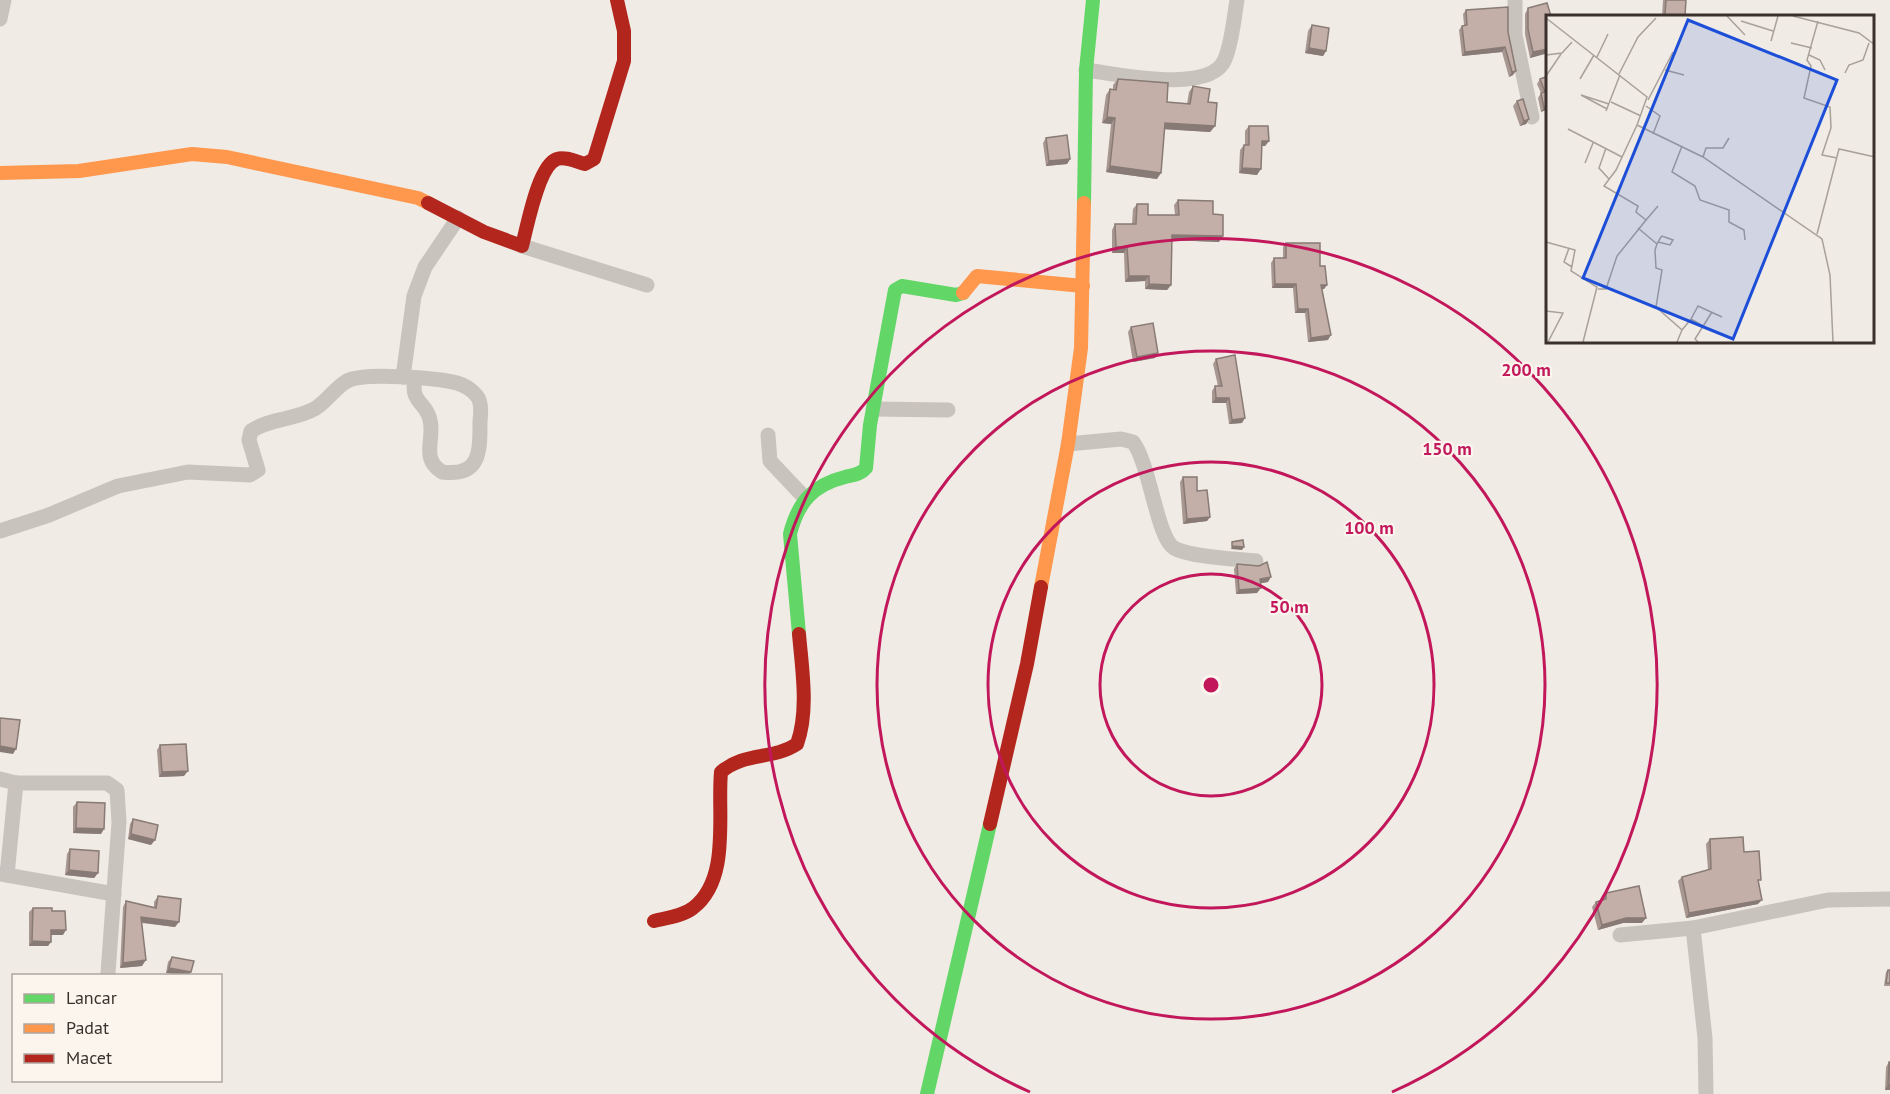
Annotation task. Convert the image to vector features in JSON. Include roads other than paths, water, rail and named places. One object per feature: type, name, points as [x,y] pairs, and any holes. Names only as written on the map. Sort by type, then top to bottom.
[{"type":"street","points":[[0,19],[4,0]]},
{"type":"street","points":[[522,246],[541,178],[550,162],[559,158],[585,164],[594,159],[624,61],[624,31],[617,0]]},
{"type":"street","points":[[927,1094],[1025,674],[1068,444],[1081,348],[1086,70],[1093,0]]},
{"type":"street","points":[[1086,70],[1188,81],[1213,73],[1225,59],[1237,0]]},
{"type":"street","points":[[1515,0],[1515,35],[1532,117]]},
{"type":"street","points":[[0,173],[79,171],[192,154],[261,162],[342,183],[418,198],[503,241],[647,285]]},
{"type":"street","points":[[0,531],[49,515],[118,486],[188,472],[250,475],[258,470],[249,440],[251,431],[260,425],[317,408],[346,381],[357,378],[409,378],[458,383],[468,388],[479,399],[480,452],[471,466],[460,471],[442,472],[430,460],[428,448],[430,421],[414,395],[409,378],[414,297],[424,267],[458,218]]},
{"type":"street","points":[[654,921],[692,908],[709,890],[721,822],[718,788],[721,772],[730,762],[739,758],[789,749],[801,740],[803,693],[790,534],[795,512],[804,496],[826,484],[864,472],[895,290],[898,287],[956,295],[963,293],[975,276],[1083,286]]},
{"type":"street","points":[[873,409],[948,410]]},
{"type":"street","points":[[768,435],[770,461],[804,496]]},
{"type":"street","points":[[1068,444],[1121,439],[1133,442],[1149,479],[1166,540],[1173,548],[1185,552],[1256,561]]},
{"type":"street","points":[[0,779],[16,783],[106,783],[114,787],[119,805],[108,974]]},
{"type":"street","points":[[16,783],[4,874],[114,894]]},
{"type":"street","points":[[1620,934],[1693,928],[1828,900],[1890,899]]},
{"type":"street","points":[[1693,928],[1705,1038],[1706,1094]]}]
